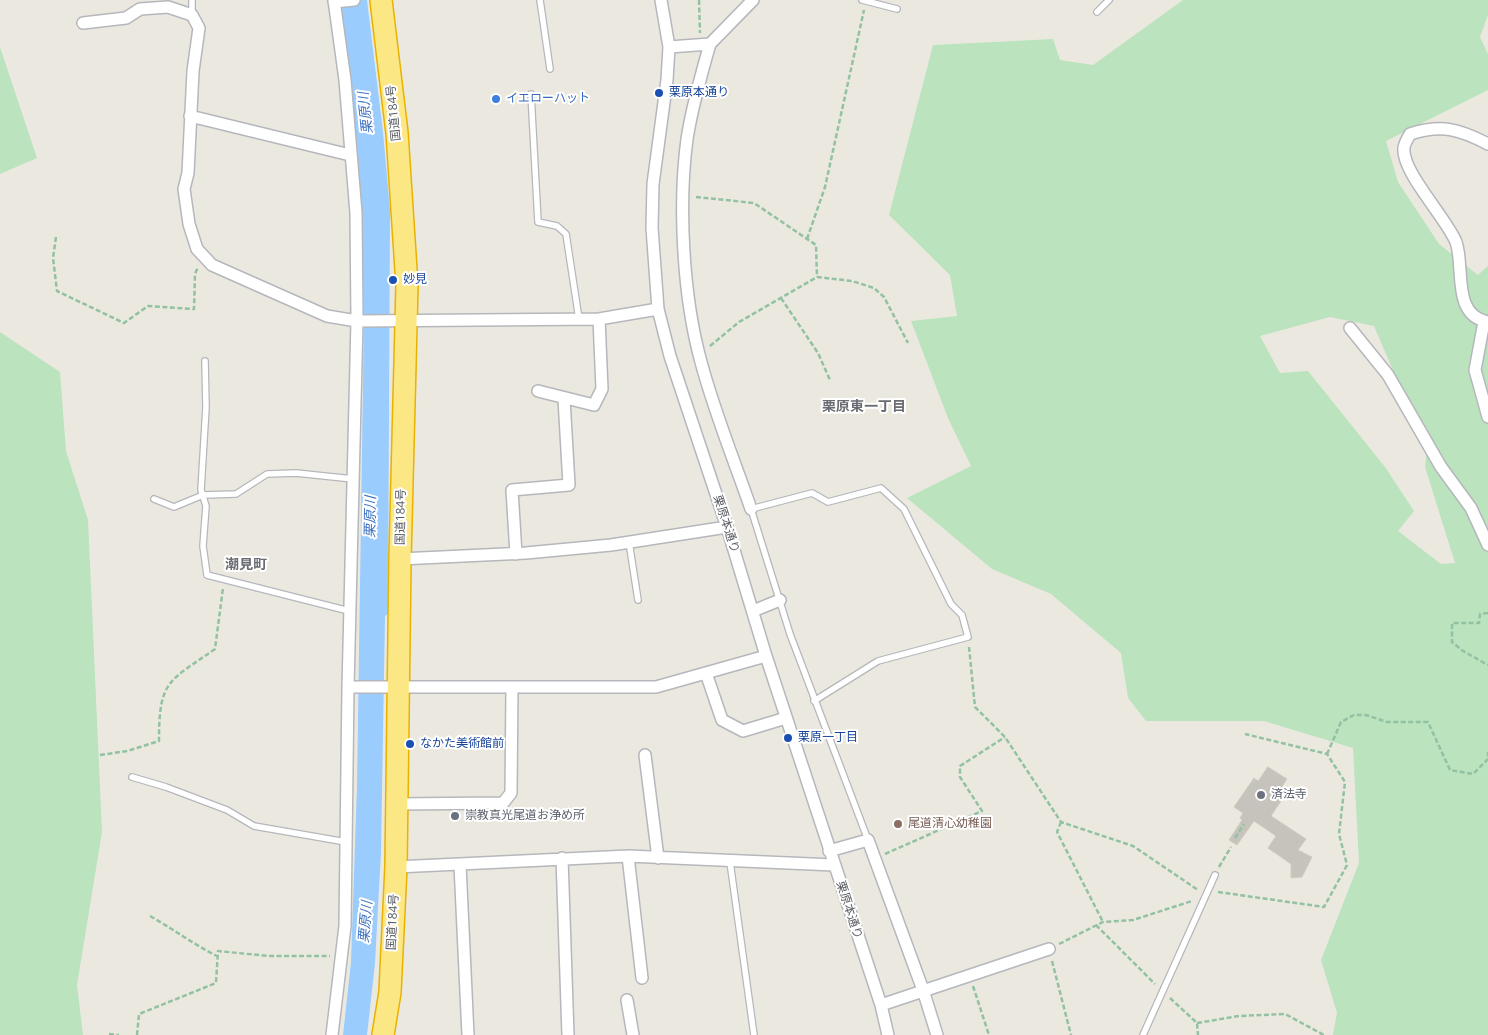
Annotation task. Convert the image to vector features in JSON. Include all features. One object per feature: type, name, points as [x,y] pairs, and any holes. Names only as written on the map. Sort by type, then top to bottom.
[{"type":"highway","name":"国道184号","points":[[381,0],[397,143],[408,285],[398,322],[400,559],[391,687],[396,804],[396,867],[390,992],[383,1035]]},
{"type":"street","points":[[332,1035],[342,955],[352,688],[349,611],[352,479],[361,321],[356,213],[345,80],[336,1],[354,0]]},
{"type":"street","name":"栗原本通り","points":[[661,0],[669,47],[667,80],[654,162],[653,184],[652,228],[658,309],[670,356],[727,527],[766,656],[880,1005],[888,1035]]},
{"type":"street","points":[[751,509],[699,355],[688,301],[684,196],[687,140],[706,44],[753,0]]},
{"type":"street","points":[[84,23],[126,18],[140,9],[168,7],[192,15],[199,28],[190,116],[188,173],[184,189],[197,249],[212,266],[327,316],[361,321],[599,319],[658,309]]},
{"type":"street","points":[[669,47],[706,44]]},
{"type":"street","points":[[190,116],[350,155]]},
{"type":"street","points":[[1488,144],[1452,128],[1428,128],[1410,134],[1404,148],[1407,164],[1456,243],[1463,299],[1473,314],[1486,322],[1476,370],[1488,417]]},
{"type":"street","points":[[538,391],[594,405],[602,389],[599,319]]},
{"type":"street","points":[[1350,328],[1388,375],[1441,467],[1471,508],[1488,546]]},
{"type":"street","points":[[516,554],[512,490],[569,485],[564,399]]},
{"type":"street","points":[[400,559],[516,554],[629,542],[727,527]]},
{"type":"street","points":[[752,611],[780,600]]},
{"type":"street","points":[[352,688],[656,687],[766,656]]},
{"type":"street","points":[[706,673],[722,720],[743,731],[786,718]]},
{"type":"street","points":[[396,804],[502,803],[511,794],[512,687]]},
{"type":"street","points":[[645,755],[658,858]]},
{"type":"street","points":[[830,851],[868,840],[923,990],[937,1035]]},
{"type":"street","points":[[628,856],[642,978]]},
{"type":"street","points":[[396,867],[628,856],[730,862],[834,865]]},
{"type":"street","points":[[562,858],[568,1035]]},
{"type":"street","points":[[460,865],[468,1035]]},
{"type":"street","points":[[880,1005],[1049,949]]},
{"type":"street","points":[[627,1000],[633,1035]]},
{"type":"lane","points":[[192,0],[192,15]]},
{"type":"lane","points":[[540,0],[550,70]]},
{"type":"lane","points":[[1097,12],[1109,0]]},
{"type":"lane","points":[[864,1],[897,9]]},
{"type":"lane","points":[[531,94],[538,222],[557,226],[566,234],[579,319]]},
{"type":"lane","points":[[205,361],[206,408],[202,495],[206,506],[203,546],[207,575],[349,611]]},
{"type":"lane","points":[[154,499],[174,507],[202,495],[236,494],[267,474],[296,473],[352,479]]},
{"type":"lane","points":[[814,701],[878,661],[968,637],[962,615],[951,604],[904,508],[881,488],[828,502],[812,493],[751,509],[814,701],[868,840]]},
{"type":"lane","points":[[629,542],[638,600]]},
{"type":"lane","points":[[132,777],[166,787],[227,810],[254,826],[346,842]]},
{"type":"lane","points":[[730,862],[754,1035]]},
{"type":"lane","points":[[1143,1035],[1215,875]]},
{"type":"path","points":[[699,0],[706,44]]},
{"type":"path","points":[[807,239],[825,187],[864,1]]},
{"type":"path","points":[[684,196],[754,203],[816,245],[817,278]]},
{"type":"path","points":[[56,237],[53,258],[57,291],[124,323],[148,306],[194,310],[194,274],[204,257]]},
{"type":"path","points":[[699,355],[740,322],[817,278],[852,282],[874,288],[884,298],[908,343]]},
{"type":"path","points":[[781,298],[818,353],[830,380]]},
{"type":"path","points":[[100,755],[127,751],[159,741],[159,710],[163,693],[174,677],[215,649],[225,579]]},
{"type":"path","points":[[1488,613],[1480,614],[1479,623],[1452,624],[1452,642],[1463,652],[1488,665]]},
{"type":"path","points":[[968,637],[975,707],[1005,737],[1061,822],[1133,846],[1206,896]]},
{"type":"path","points":[[1327,754],[1341,722],[1354,715],[1366,715],[1387,722],[1428,722],[1450,770],[1473,774],[1488,759],[1488,752]]},
{"type":"path","points":[[1071,1035],[1049,949],[1096,925],[1103,922],[1133,920],[1164,912],[1206,896],[1214,891],[1324,907],[1347,865],[1339,834],[1345,782],[1327,754],[1245,734]]},
{"type":"path","points":[[875,858],[982,811],[960,777],[960,766],[1005,737]]},
{"type":"path","points":[[1061,822],[1057,832],[1103,922]]},
{"type":"path","points":[[1236,838],[1244,824]]},
{"type":"path","points":[[1215,875],[1231,847]]},
{"type":"path","points":[[150,916],[178,932],[193,944],[218,957]]},
{"type":"path","points":[[1096,925],[1197,1023],[1198,1035]]},
{"type":"path","points":[[137,1035],[139,1014],[216,983],[218,951],[268,956],[342,955]]},
{"type":"path","points":[[970,975],[989,1035]]},
{"type":"path","points":[[1197,1023],[1239,1016],[1285,1014],[1324,1035]]},
{"type":"path","points":[[109,1034],[119,1035]]},
{"type":"green space","points":[[1183,0],[1488,0],[1488,15],[1480,37],[1488,54],[1488,90],[1386,141],[1398,182],[1439,244],[1478,275],[1488,266],[1488,1035],[1333,1035],[1337,1013],[1321,960],[1359,863],[1353,748],[1264,721],[1146,721],[1128,698],[1121,653],[1051,594],[992,569],[907,498],[971,466],[948,418],[911,321],[957,316],[950,275],[889,215],[933,45],[1053,39],[1060,60],[1093,65]],"holes":[[[1330,317],[1374,326],[1427,450],[1425,467],[1455,563],[1441,564],[1398,531],[1414,511],[1385,467],[1308,371],[1280,373],[1260,336]]]},
{"type":"green space","points":[[0,47],[37,158],[0,174]]},
{"type":"green space","points":[[0,332],[60,372],[66,451],[88,520],[102,832],[77,985],[83,1035],[0,1035]]},
{"type":"water","name":"栗原川","points":[[341,0],[367,0],[383,132],[390,210],[388,614],[385,616],[381,852],[375,963],[367,1035],[343,1035],[351,962],[357,786],[364,315],[359,174]]},
{"type":"building","points":[[1268,767],[1287,779],[1277,794],[1283,798],[1271,816],[1306,839],[1298,850],[1312,857],[1302,877],[1291,878],[1291,864],[1268,848],[1276,836],[1254,821],[1237,845],[1229,840],[1242,820],[1240,818],[1243,813],[1234,807],[1254,778],[1258,781]]},
{"type":"place","name":"栗原本通り","points":[[659,93]]},
{"type":"place","name":"イエローハット","points":[[496,99]]},
{"type":"place","name":"妙見","points":[[393,280]]},
{"type":"place","name":"栗原一丁目","points":[[788,738]]},
{"type":"place","name":"なかた美術館前","points":[[410,744]]},
{"type":"place","name":"済法寺","points":[[1261,795]]},
{"type":"place","name":"崇教真光尾道お浄め所","points":[[455,816]]},
{"type":"place","name":"尾道清心幼稚園","points":[[898,824]]},
{"type":"district","name":"栗原東一丁目","points":[[864,407]]},
{"type":"district","name":"潮見町","points":[[246,565]]}]
